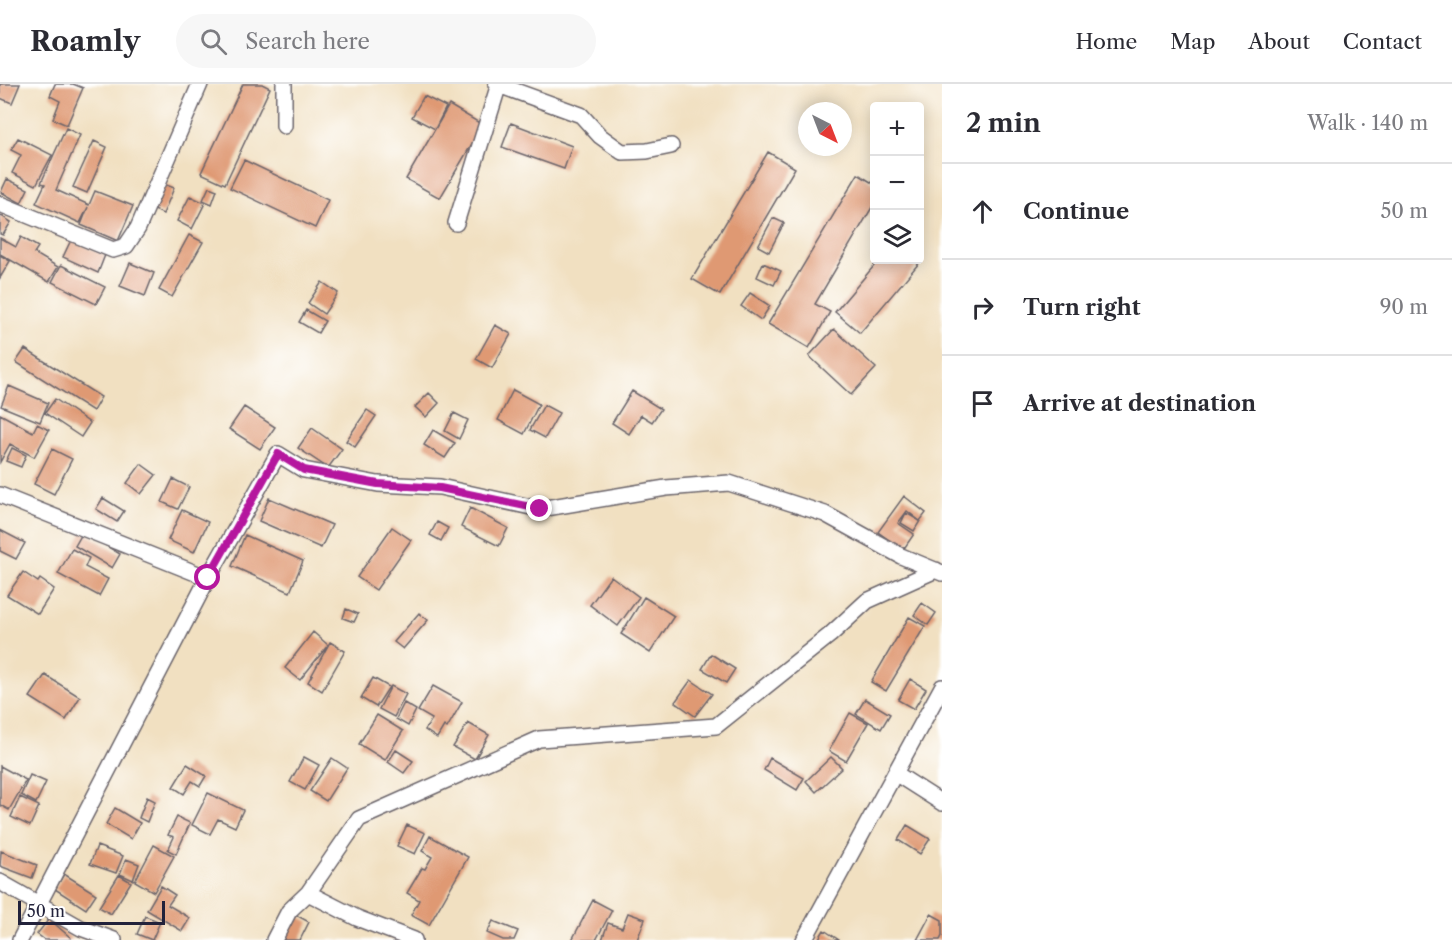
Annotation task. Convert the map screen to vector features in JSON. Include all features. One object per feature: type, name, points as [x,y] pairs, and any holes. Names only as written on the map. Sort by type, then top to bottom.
[{"type":"street","points":[[0,204],[113,250],[126,246],[138,228],[200,84]]},
{"type":"street","points":[[284,84],[284,126]]},
{"type":"street","points":[[456,223],[498,84],[581,115],[600,136],[622,152],[647,151],[671,146]]},
{"type":"street","points":[[20,940],[208,578],[278,454],[304,470],[378,484],[440,488],[540,509],[666,488],[729,483],[825,514],[901,556],[939,571]]},
{"type":"street","points":[[0,495],[208,578]]},
{"type":"street","points":[[274,940],[289,911],[308,893],[359,819],[539,739],[716,726],[830,635],[867,601],[939,571]]},
{"type":"street","points":[[804,940],[942,687]]},
{"type":"street","points":[[895,773],[942,803]]},
{"type":"street","points":[[0,882],[81,928],[114,940]]},
{"type":"street","points":[[308,893],[357,918],[414,940]]},
{"type":"building","points":[[0,84],[20,84],[12,103],[0,98]]},
{"type":"building","points":[[55,84],[73,84],[83,88],[67,125],[53,119],[60,101],[50,96]]},
{"type":"building","points":[[243,84],[262,84],[270,88],[225,184],[201,173]]},
{"type":"building","points":[[424,96],[446,107],[435,129],[412,117]]},
{"type":"building","points":[[449,105],[483,125],[440,198],[406,179]]},
{"type":"building","points":[[511,123],[572,146],[564,169],[502,147]]},
{"type":"building","points":[[66,128],[80,135],[56,190],[89,205],[95,191],[133,206],[118,241],[81,225],[88,207],[80,223],[36,203],[45,184],[41,183]]},
{"type":"building","points":[[18,138],[52,155],[36,185],[12,173],[21,155],[11,150]]},
{"type":"building","points":[[94,141],[107,147],[87,193],[73,187]]},
{"type":"building","points":[[768,152],[795,168],[720,295],[692,279]]},
{"type":"building","points":[[244,160],[328,200],[315,228],[230,188]]},
{"type":"building","points":[[858,174],[870,182],[870,211],[815,304],[830,312],[809,348],[768,324]]},
{"type":"building","points":[[7,179],[28,189],[21,203],[1,192]]},
{"type":"building","points":[[161,183],[174,188],[163,214],[150,208]]},
{"type":"building","points":[[209,187],[217,190],[212,204],[203,200]]},
{"type":"building","points":[[190,196],[205,203],[192,229],[177,221]]},
{"type":"building","points":[[0,215],[11,222],[3,235],[0,234]]},
{"type":"building","points":[[773,218],[784,223],[769,252],[758,246]]},
{"type":"building","points":[[189,235],[203,242],[172,297],[159,290]]},
{"type":"building","points":[[21,237],[38,247],[34,253],[58,267],[49,282],[0,254],[0,238],[16,247]]},
{"type":"building","points":[[71,240],[105,255],[98,273],[63,257]]},
{"type":"building","points":[[0,255],[10,261],[0,278]]},
{"type":"building","points":[[130,263],[154,273],[145,296],[120,286]]},
{"type":"building","points":[[763,263],[781,271],[774,285],[757,277]]},
{"type":"building","points":[[876,264],[918,264],[860,333],[835,312]]},
{"type":"building","points":[[61,265],[105,287],[96,304],[52,282]]},
{"type":"building","points":[[322,282],[338,293],[324,314],[308,303]]},
{"type":"building","points":[[750,293],[770,306],[761,320],[741,306]]},
{"type":"building","points":[[306,310],[325,321],[318,333],[299,322]]},
{"type":"building","points":[[495,325],[511,334],[492,368],[476,359]]},
{"type":"building","points":[[834,329],[876,368],[851,395],[809,356]]},
{"type":"building","points":[[25,349],[101,397],[93,411],[16,362]]},
{"type":"building","points":[[9,386],[48,403],[40,422],[1,406]]},
{"type":"building","points":[[513,390],[539,404],[524,434],[498,420]]},
{"type":"building","points":[[632,391],[661,409],[652,422],[641,415],[629,434],[612,423]]},
{"type":"building","points":[[429,393],[439,403],[426,417],[415,407]]},
{"type":"building","points":[[55,399],[90,423],[81,437],[45,413]]},
{"type":"building","points":[[544,405],[559,413],[545,438],[530,430]]},
{"type":"building","points":[[244,407],[275,427],[260,449],[229,429]]},
{"type":"building","points":[[367,410],[376,416],[355,447],[346,441]]},
{"type":"building","points":[[454,413],[468,420],[459,439],[445,431]]},
{"type":"building","points":[[0,414],[33,432],[37,424],[49,430],[34,457],[10,444],[0,462]]},
{"type":"building","points":[[312,428],[342,449],[328,468],[298,448]]},
{"type":"building","points":[[433,430],[455,443],[445,458],[424,445]]},
{"type":"building","points":[[12,448],[26,455],[21,467],[6,461]]},
{"type":"building","points":[[52,449],[72,459],[54,494],[34,484]]},
{"type":"building","points":[[141,464],[156,475],[141,494],[127,483]]},
{"type":"building","points":[[173,479],[189,487],[178,509],[162,502]]},
{"type":"building","points":[[904,496],[926,513],[920,521],[907,511],[898,523],[914,534],[903,550],[878,532]]},
{"type":"building","points":[[103,498],[124,511],[117,522],[96,509]]},
{"type":"building","points":[[269,498],[332,525],[321,548],[259,521]]},
{"type":"building","points":[[470,508],[508,528],[499,546],[461,527]]},
{"type":"building","points":[[182,510],[208,522],[194,552],[168,540]]},
{"type":"building","points":[[906,513],[920,521],[914,531],[901,523]]},
{"type":"building","points":[[437,522],[448,528],[441,541],[430,535]]},
{"type":"building","points":[[392,527],[411,540],[376,590],[357,577]]},
{"type":"building","points":[[0,530],[25,543],[16,559],[0,551]]},
{"type":"building","points":[[83,532],[120,554],[112,568],[75,546]]},
{"type":"building","points":[[245,535],[303,561],[290,592],[232,566]]},
{"type":"building","points":[[72,549],[89,558],[85,567],[108,579],[99,596],[58,574]]},
{"type":"building","points":[[23,572],[38,582],[40,579],[54,589],[38,614],[7,595]]},
{"type":"building","points":[[611,576],[639,597],[618,626],[590,605]]},
{"type":"building","points":[[644,597],[674,616],[650,653],[621,634]]},
{"type":"building","points":[[922,603],[936,613],[928,625],[914,615]]},
{"type":"building","points":[[346,609],[358,614],[354,622],[343,618]]},
{"type":"building","points":[[419,613],[428,620],[403,649],[394,642]]},
{"type":"building","points":[[909,617],[925,626],[886,691],[871,682]]},
{"type":"building","points":[[313,632],[328,645],[300,680],[285,668]]},
{"type":"building","points":[[330,642],[345,651],[322,691],[308,682]]},
{"type":"building","points":[[711,654],[735,669],[726,683],[702,669]]},
{"type":"building","points":[[45,675],[80,697],[66,720],[30,697]]},
{"type":"building","points":[[373,678],[389,687],[376,707],[361,698]]},
{"type":"building","points":[[910,679],[926,689],[914,709],[898,700]]},
{"type":"building","points":[[691,680],[712,694],[695,716],[675,702]]},
{"type":"building","points":[[391,686],[406,694],[394,717],[379,709]]},
{"type":"building","points":[[433,686],[462,702],[447,728],[444,726],[437,738],[425,730],[432,719],[418,711]]},
{"type":"building","points":[[865,699],[890,714],[881,729],[856,714]]},
{"type":"building","points":[[404,703],[416,710],[408,726],[396,719]]},
{"type":"building","points":[[850,713],[868,723],[846,761],[829,751]]},
{"type":"building","points":[[377,715],[403,731],[385,760],[359,744]]},
{"type":"building","points":[[468,723],[489,735],[475,759],[453,747]]},
{"type":"building","points":[[396,750],[413,761],[404,773],[388,762]]},
{"type":"building","points":[[304,757],[319,765],[305,790],[290,782]]},
{"type":"building","points":[[831,757],[842,768],[816,792],[806,781]]},
{"type":"building","points":[[332,758],[347,768],[326,801],[310,791]]},
{"type":"building","points":[[770,758],[804,778],[797,790],[764,770]]},
{"type":"building","points":[[187,764],[206,776],[200,786],[192,781],[184,794],[173,787]]},
{"type":"building","points":[[0,766],[26,780],[9,810],[0,805]]},
{"type":"building","points":[[30,775],[46,782],[36,803],[21,795]]},
{"type":"building","points":[[208,793],[243,810],[235,827],[218,819],[210,834],[192,825]]},
{"type":"building","points":[[20,797],[39,806],[30,826],[11,817]]},
{"type":"building","points":[[147,797],[155,801],[147,822],[139,818]]},
{"type":"building","points":[[115,808],[140,823],[131,839],[106,824]]},
{"type":"building","points":[[177,817],[190,823],[176,854],[168,850],[174,837],[168,835]]},
{"type":"building","points":[[407,825],[425,833],[415,854],[397,846]]},
{"type":"building","points":[[907,825],[930,839],[920,854],[898,840]]},
{"type":"building","points":[[430,836],[468,857],[429,925],[411,915],[419,900],[407,893],[422,868],[425,869],[432,857],[422,851]]},
{"type":"building","points":[[154,845],[174,856],[154,892],[135,881]]},
{"type":"building","points":[[97,846],[123,856],[116,873],[90,864]]},
{"type":"building","points":[[1,851],[37,865],[32,878],[0,866]]},
{"type":"building","points":[[126,859],[139,864],[133,880],[120,874]]},
{"type":"building","points":[[64,874],[96,894],[86,909],[55,889]]},
{"type":"building","points":[[119,875],[131,882],[111,914],[99,907]]},
{"type":"building","points":[[161,886],[175,895],[168,905],[190,918],[182,931],[147,910]]},
{"type":"building","points":[[593,900],[612,910],[596,940],[572,940]]},
{"type":"building","points":[[628,913],[645,919],[637,940],[602,940],[608,923],[622,928]]},
{"type":"building","points":[[931,914],[942,920],[940,940],[917,940]]},
{"type":"building","points":[[296,915],[309,922],[300,940],[282,940]]},
{"type":"building","points":[[145,916],[160,922],[152,940],[137,934]]},
{"type":"building","points":[[49,919],[71,938],[70,940],[45,940],[37,934]]},
{"type":"building","points":[[493,921],[518,931],[514,940],[503,940],[487,933]]},
{"type":"building","points":[[824,930],[839,940],[818,940]]},
{"type":"route","points":[[208,578],[278,454],[304,470],[378,484],[440,488],[540,509]]}]
